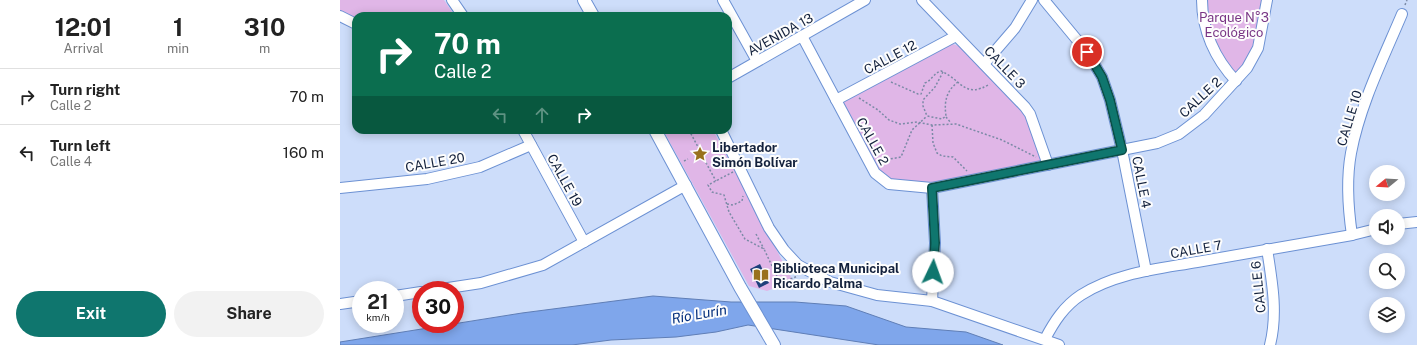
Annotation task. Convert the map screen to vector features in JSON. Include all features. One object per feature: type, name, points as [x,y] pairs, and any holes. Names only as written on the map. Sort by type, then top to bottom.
[{"type":"main road","points":[[584,0],[591,12]]},
{"type":"main road","points":[[657,134],[772,343]]},
{"type":"street","points":[[452,0],[460,12]]},
{"type":"street","points":[[723,0],[730,12]]},
{"type":"street","name":"AVENIDA 13","points":[[732,76],[865,0]]},
{"type":"street","name":"CALLE 3","points":[[922,0],[1025,107],[1030,114],[1048,165]]},
{"type":"street","points":[[984,64],[1015,28],[1032,0]]},
{"type":"street","name":"CALLE 4","points":[[1044,0],[1087,52],[1102,77],[1110,100],[1122,150],[1146,271]]},
{"type":"street","points":[[1202,0],[1202,17],[1211,45],[1224,67],[1236,81]]},
{"type":"street","name":"CALLE 2","points":[[802,36],[875,173],[889,184],[932,188],[1122,150],[1157,142],[1179,134],[1204,115],[1247,68],[1258,48],[1267,0]]},
{"type":"street","name":"CALLE 10","points":[[1352,235],[1348,210],[1348,184],[1351,152],[1364,106],[1402,14]]},
{"type":"street","points":[[340,16],[352,22]]},
{"type":"street","points":[[732,16],[757,61]]},
{"type":"street","name":"CALLE 12","points":[[836,100],[956,36]]},
{"type":"street","name":"CALLE 19","points":[[525,134],[584,242]]},
{"type":"street","points":[[723,134],[769,228],[784,250],[798,265],[808,272],[830,282],[877,295],[932,301],[1060,345]]},
{"type":"street","name":"CALLE 20","points":[[340,188],[428,179],[480,167],[531,145]]},
{"type":"street","points":[[464,286],[481,283],[542,265],[686,185]]},
{"type":"street","points":[[932,188],[935,243],[932,301]]},
{"type":"street","points":[[1405,223],[1417,222]]},
{"type":"street","name":"CALLE 7","points":[[1045,339],[1055,320],[1068,305],[1081,295],[1104,283],[1146,271],[1369,231]]},
{"type":"street","name":"CALLE 6","points":[[1267,249],[1274,293],[1274,330],[1270,345]]},
{"type":"street","points":[[340,304],[352,302]]},
{"type":"path","points":[[927,116],[923,106],[923,98],[921,94],[925,83],[931,80],[937,72],[944,72],[966,89],[979,90],[994,82]]},
{"type":"path","points":[[923,98],[935,87],[944,72]]},
{"type":"path","points":[[888,80],[910,92],[921,94]]},
{"type":"path","points":[[951,124],[946,116],[946,103],[948,91],[958,82]]},
{"type":"path","points":[[862,94],[855,97],[867,102],[889,120],[900,124],[920,122],[932,125],[956,124],[1002,140],[1048,165]]},
{"type":"path","points":[[927,116],[942,119],[946,116]]},
{"type":"path","points":[[870,164],[900,156],[912,130],[927,116]]},
{"type":"path","points":[[932,125],[933,143],[937,153],[942,156],[953,157],[970,174]]},
{"type":"path","points":[[691,134],[698,147]]},
{"type":"path","points":[[704,159],[716,181]]},
{"type":"path","points":[[740,169],[708,185],[712,192],[724,195],[729,212],[745,239],[764,250]]},
{"type":"path","points":[[727,204],[733,205],[742,201],[742,193]]},
{"type":"path","points":[[756,234],[780,283],[808,272]]},
{"type":"green space","points":[[340,0],[444,0],[452,12],[352,12],[352,18],[340,12]]},
{"type":"green space","name":"Parque N°3 Ecológico","points":[[1207,0],[1264,0],[1260,21],[1252,48],[1237,75],[1221,55],[1212,39]]},
{"type":"green space","points":[[947,44],[953,44],[961,47],[1023,108],[1046,163],[930,184],[897,183],[878,173],[841,102]]},
{"type":"green space","points":[[665,134],[715,134],[793,281],[767,291],[749,286]]},
{"type":"water","name":"Río Lurín","points":[[653,296],[731,302],[795,302],[846,306],[906,327],[966,332],[1003,345],[879,345],[748,325],[716,332],[676,337],[611,340],[572,345],[340,345],[340,342],[412,331],[412,333],[464,333],[464,322]]},
{"type":"building","points":[[760,264],[769,283],[759,288],[750,269]]},
{"type":"place","name":"Libertador Simón Bolívar","points":[[700,154]]},
{"type":"place","name":"Biblioteca Municipal Ricardo Palma","points":[[761,275]]},
{"type":"route","points":[[933,272],[935,243],[932,188],[1122,150],[1110,100],[1102,77],[1087,52]]}]
